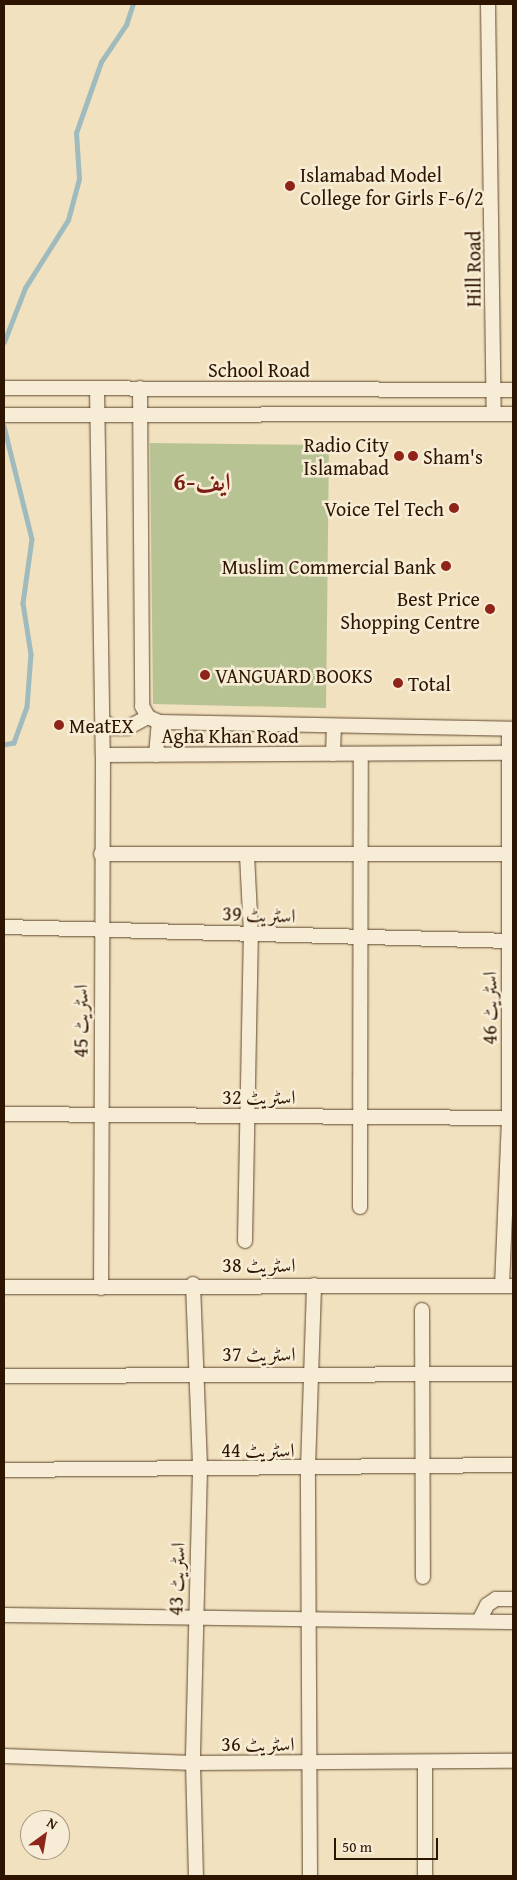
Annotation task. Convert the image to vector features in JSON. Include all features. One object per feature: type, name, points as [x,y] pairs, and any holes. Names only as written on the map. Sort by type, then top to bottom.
[{"type":"street","name":"Hill Road","points":[[488,4],[494,414]]},
{"type":"street","name":"School Road","points":[[4,388],[513,390]]},
{"type":"street","points":[[97,388],[104,755]]},
{"type":"street","name":"Agha Khan Road","points":[[140,388],[142,706],[153,719],[511,730]]},
{"type":"street","points":[[7,415],[513,414]]},
{"type":"street","points":[[103,721],[114,728],[127,728],[153,719],[156,755]]},
{"type":"street","points":[[333,754],[334,726]]},
{"type":"street","name":"اسٹریٹ 46","points":[[507,1286],[511,1118],[511,730]]},
{"type":"street","points":[[360,1207],[363,857],[361,754]]},
{"type":"street","name":"Agha Khan Road","points":[[104,755],[511,754]]},
{"type":"street","name":"اسٹریٹ 45","points":[[101,1288],[100,929],[104,755]]},
{"type":"street","points":[[101,854],[363,857],[511,854]]},
{"type":"street","points":[[245,1241],[251,934],[247,855]]},
{"type":"street","name":"اسٹریٹ 39","points":[[4,926],[511,941]]},
{"type":"street","name":"اسٹریٹ 32","points":[[4,1114],[511,1118]]},
{"type":"street","name":"اسٹریٹ 38","points":[[4,1287],[101,1288],[193,1284],[507,1286]]},
{"type":"street","name":"اسٹریٹ 43","points":[[193,1284],[194,1373],[200,1469],[194,1614],[193,1763],[196,1876]]},
{"type":"street","points":[[310,1876],[312,1762],[308,1468],[314,1284]]},
{"type":"street","points":[[422,1310],[421,1468],[424,1577]]},
{"type":"street","name":"اسٹریٹ 37","points":[[4,1376],[194,1373],[513,1374]]},
{"type":"street","name":"اسٹریٹ 44","points":[[4,1470],[421,1468],[513,1465]]},
{"type":"street","points":[[479,1621],[487,1605],[496,1599],[513,1599]]},
{"type":"street","points":[[4,1615],[194,1614],[513,1622]]},
{"type":"street","name":"اسٹریٹ 36","points":[[4,1756],[193,1763],[513,1761]]},
{"type":"street","points":[[425,1762],[425,1876]]},
{"type":"green space","points":[[150,443],[329,445],[326,708],[153,704]]},
{"type":"waterway","points":[[4,342],[25,288],[68,220],[79,179],[76,133],[101,62],[126,25],[133,4]]},
{"type":"waterway","points":[[4,426],[32,539],[23,603],[31,654],[27,707],[14,743],[4,745]]},
{"type":"place","name":"Islamabad Model College for Girls F-6/2","points":[[290,186]]},
{"type":"place","name":"Radio City Islamabad","points":[[399,456]]},
{"type":"place","name":"Sham's","points":[[413,456]]},
{"type":"place","name":"Voice Tel Tech","points":[[454,508]]},
{"type":"place","name":"Muslim Commercial Bank","points":[[446,566]]},
{"type":"place","name":"Best Price Shopping Centre","points":[[490,609]]},
{"type":"place","name":"VANGUARD BOOKS","points":[[205,675]]},
{"type":"place","name":"Total","points":[[398,683]]},
{"type":"place","name":"MeatEX","points":[[59,725]]},
{"type":"district","name":"ایف-6","points":[[202,481]]}]
